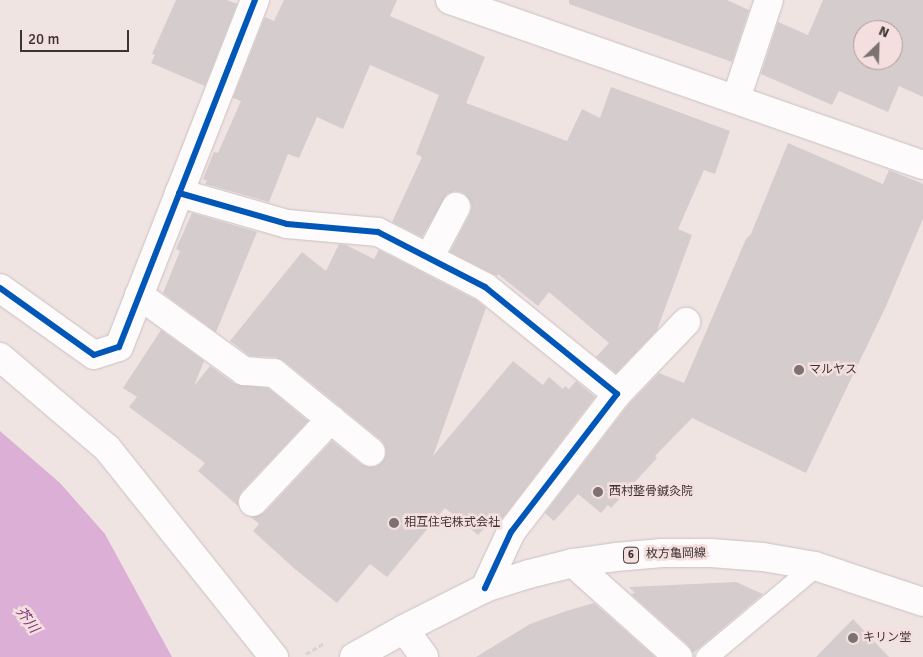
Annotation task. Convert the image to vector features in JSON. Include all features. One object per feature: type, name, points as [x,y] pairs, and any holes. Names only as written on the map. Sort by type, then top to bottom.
[{"type":"street","points":[[0,288],[94,355],[119,347],[255,0]]},
{"type":"street","points":[[450,0],[923,165]]},
{"type":"street","points":[[736,100],[769,0]]},
{"type":"street","points":[[180,193],[287,224],[378,232],[485,287],[617,394]]},
{"type":"street","points":[[429,258],[456,207]]},
{"type":"street","points":[[140,295],[244,371],[274,373],[372,452]]},
{"type":"street","points":[[485,588],[510,532],[617,394],[686,322]]},
{"type":"street","points":[[0,357],[112,454],[274,657]]},
{"type":"street","points":[[253,502],[331,419]]},
{"type":"street","name":"枚方亀岡線","points":[[354,657],[485,588],[573,563],[662,553],[711,553],[763,557],[815,566],[923,602]]},
{"type":"street","points":[[573,563],[678,657]]},
{"type":"street","points":[[404,629],[424,657]]},
{"type":"lane","points":[[706,657],[815,566]]},
{"type":"water","name":"芥川","points":[[0,431],[60,483],[105,534],[172,657],[0,657]]},
{"type":"building","points":[[176,0],[227,0],[237,4],[205,86],[151,63],[155,55],[152,54]]},
{"type":"building","points":[[284,0],[397,0],[390,16],[485,57],[466,103],[567,141],[582,109],[600,118],[611,87],[730,131],[715,174],[704,170],[678,229],[692,235],[657,330],[616,373],[596,357],[609,343],[549,292],[538,306],[498,274],[497,276],[450,252],[470,214],[472,206],[464,193],[455,191],[447,194],[422,237],[392,222],[422,157],[416,154],[439,95],[370,65],[343,129],[317,117],[299,158],[288,154],[269,202],[205,184],[207,181],[203,179],[214,152],[218,153],[241,101],[233,98],[265,17],[274,21]]},
{"type":"building","points":[[569,0],[727,0],[749,10],[732,62],[569,4]]},
{"type":"building","points":[[823,0],[923,0],[923,97],[899,86],[888,112],[839,91],[832,105],[761,74],[778,22],[808,35]]},
{"type":"building","points":[[788,143],[883,184],[889,170],[923,184],[923,219],[886,306],[806,473],[692,418],[655,456],[657,458],[611,508],[608,505],[601,513],[578,494],[554,521],[545,513],[629,404],[659,373],[684,383],[746,239],[751,234]]},
{"type":"building","points":[[192,213],[257,232],[216,332],[163,293],[180,251],[176,249]]},
{"type":"building","points":[[339,244],[346,245],[374,259],[379,250],[476,300],[486,308],[433,456],[513,361],[543,385],[549,377],[563,389],[565,386],[569,389],[576,381],[595,397],[495,528],[489,523],[478,535],[445,508],[387,577],[370,564],[337,603],[295,569],[253,531],[259,524],[251,517],[264,513],[332,441],[361,464],[369,467],[377,466],[383,461],[386,454],[385,446],[381,440],[284,361],[275,357],[250,356],[230,341],[302,252],[326,271]]},
{"type":"building","points":[[161,330],[204,361],[194,386],[210,366],[235,384],[268,388],[308,421],[242,491],[238,498],[238,506],[198,471],[205,463],[129,407],[137,397],[123,388]]},
{"type":"building","points":[[736,582],[763,594],[693,653],[688,645],[631,594],[635,593],[629,587]]},
{"type":"building","points":[[594,603],[655,657],[476,657],[530,624]]},
{"type":"building","name":"キリン堂","points":[[853,619],[889,657],[816,657]]},
{"type":"cycle path","points":[[0,288],[94,355],[119,347],[255,0]]},
{"type":"cycle path","points":[[179,193],[287,224],[378,232],[485,287],[617,394],[511,532],[485,588]]},
{"type":"place","name":"マルヤス","points":[[799,370]]},
{"type":"place","name":"西村整骨鍼灸院","points":[[598,492]]},
{"type":"place","name":"相互住宅株式会社","points":[[394,523]]},
{"type":"place","name":"キリン堂","points":[[853,638]]}]
